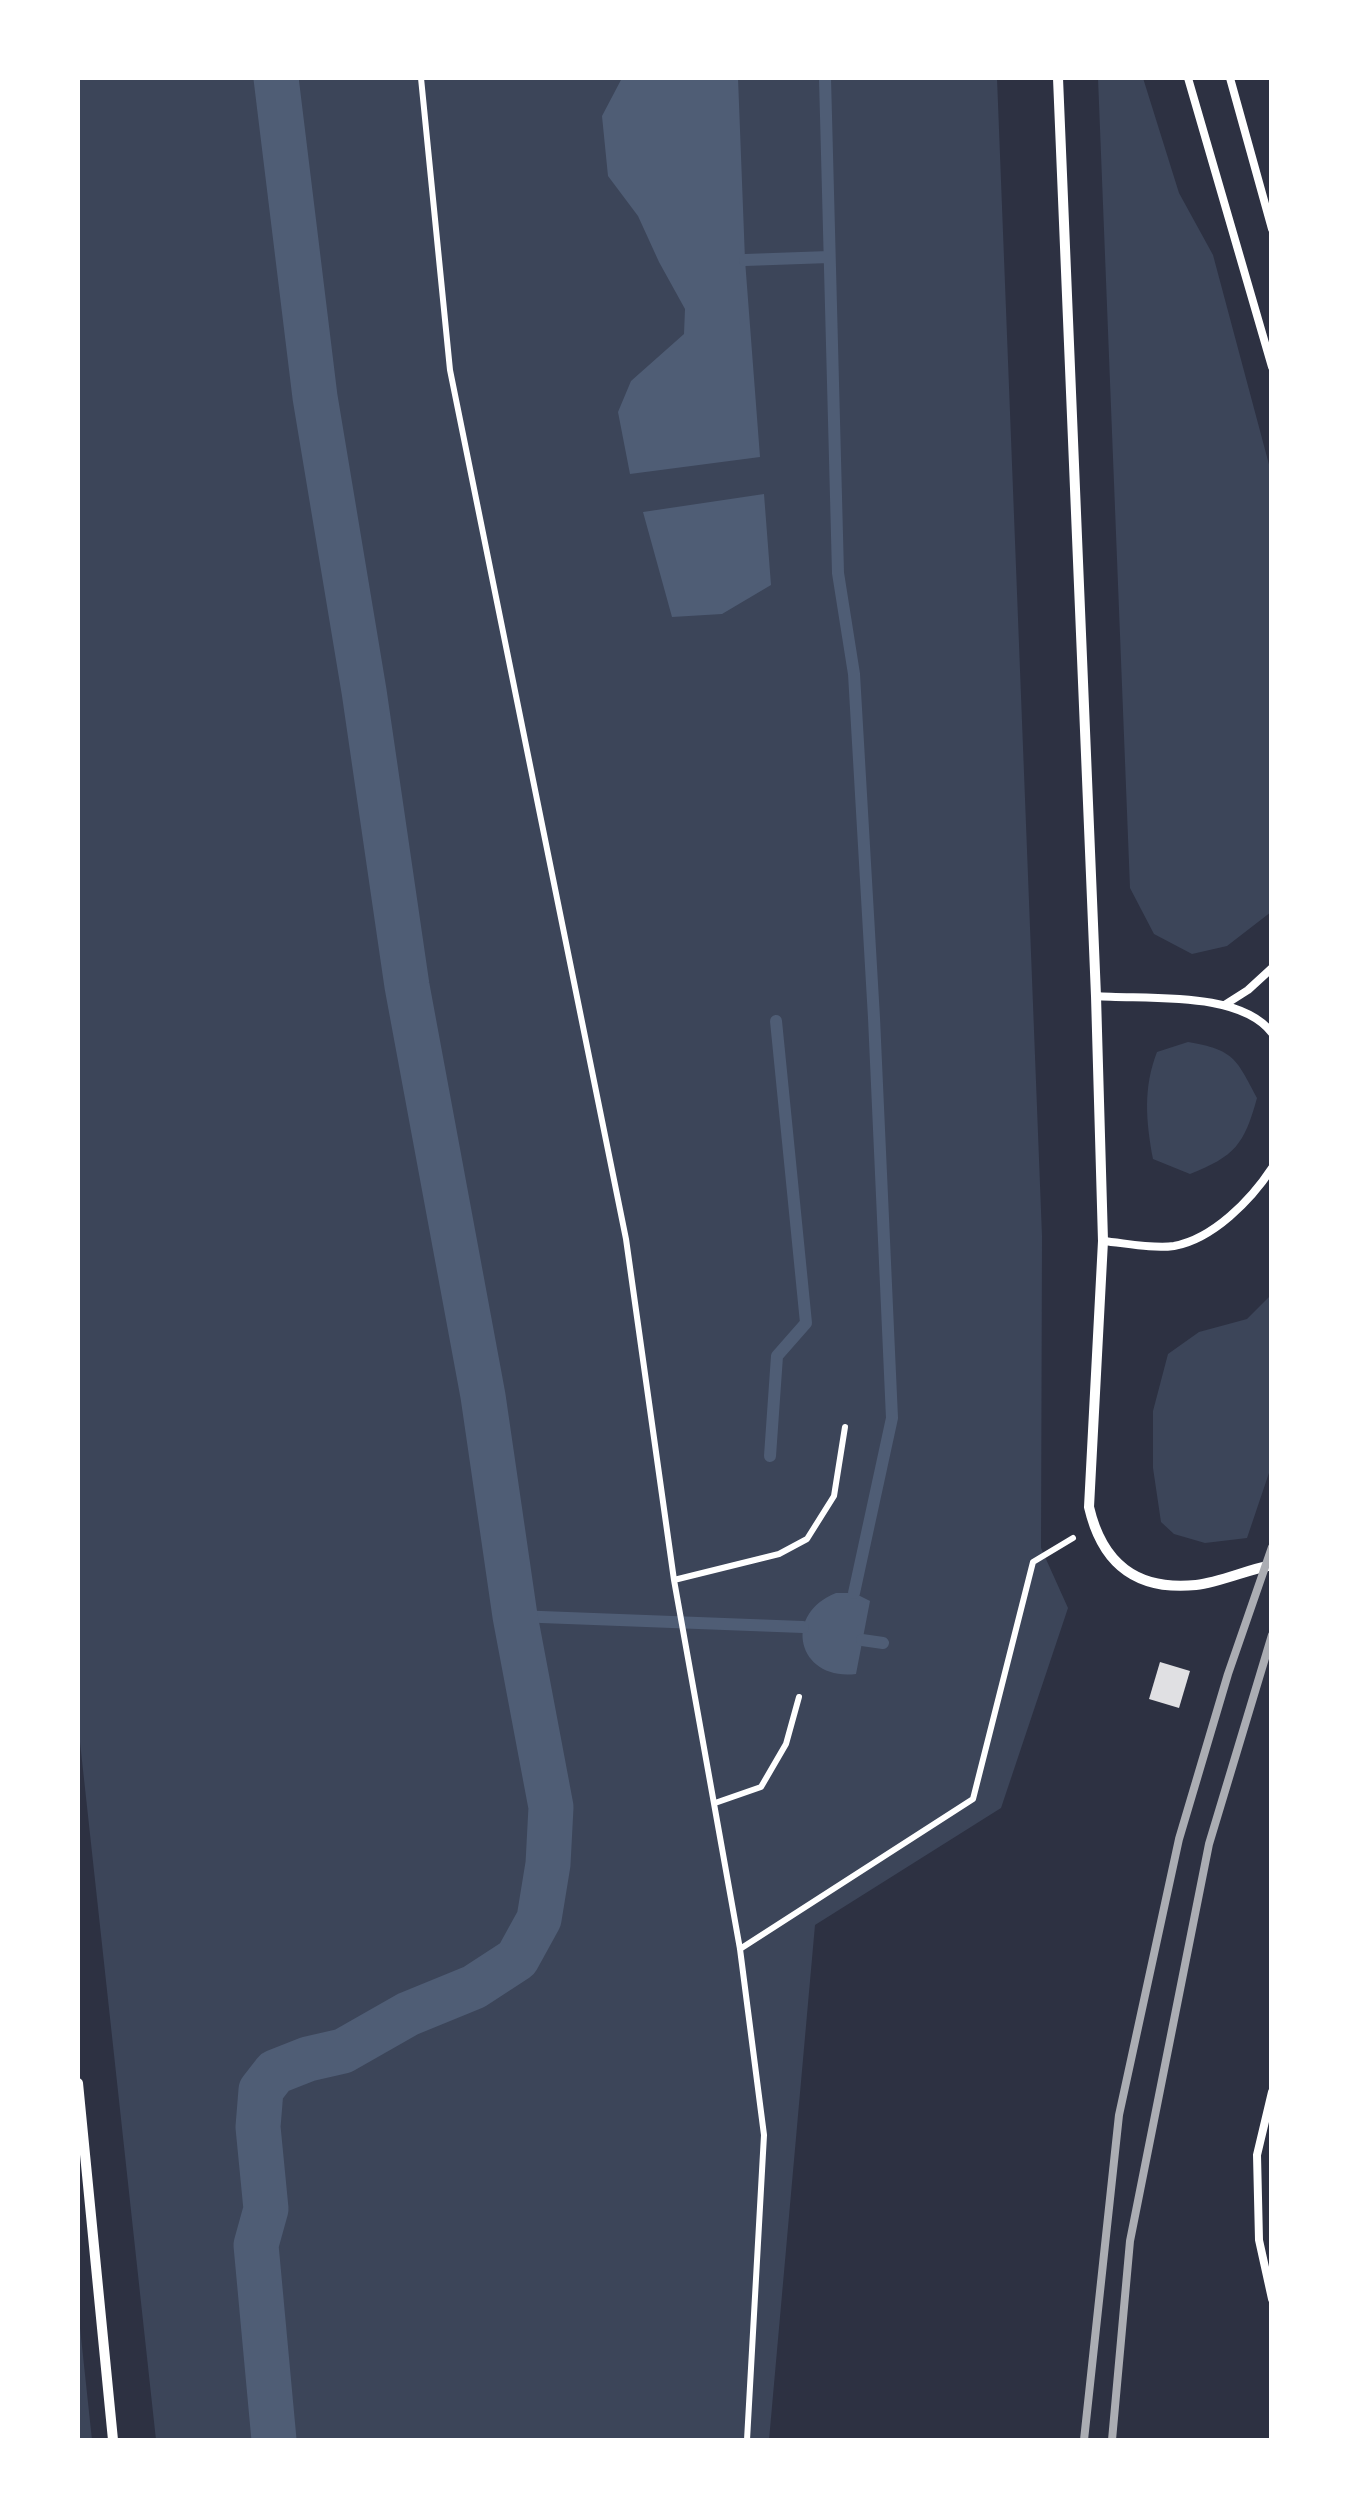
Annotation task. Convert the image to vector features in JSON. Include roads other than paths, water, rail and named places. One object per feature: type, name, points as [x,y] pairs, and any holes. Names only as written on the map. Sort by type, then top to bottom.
[{"type":"street","points":[[1058,78],[1103,1241],[1088,1487],[1093,1526],[1109,1556],[1121,1568],[1158,1583],[1195,1585],[1272,1565]]},
{"type":"street","points":[[78,2083],[112,2440]]},
{"type":"lane","points":[[1188,78],[1272,367]]},
{"type":"lane","points":[[1230,78],[1272,230]]},
{"type":"lane","points":[[1226,1004],[1272,968]]},
{"type":"lane","points":[[1096,996],[1226,1004],[1250,1015],[1272,1033]]},
{"type":"lane","points":[[1103,1241],[1171,1246],[1202,1236],[1246,1200],[1272,1168]]},
{"type":"lane","points":[[1272,2092],[1258,2155],[1260,2240],[1272,2299]]},
{"type":"waterway","points":[[274,2440],[256,2245],[266,2209],[258,2127],[261,2090],[275,2072],[343,2051],[408,2014],[474,1987],[517,1959],[539,1919],[548,1864],[551,1807],[515,1616],[483,1396],[407,986],[364,691],[315,397],[276,78]]},
{"type":"waterway","points":[[825,78],[838,573],[854,674],[892,1418],[854,1593]]},
{"type":"waterway","points":[[745,260],[829,257]]},
{"type":"waterway","points":[[770,1456],[777,1356],[806,1323],[776,1021]]},
{"type":"waterway","points":[[515,1616],[803,1627]]},
{"type":"waterway","points":[[862,1640],[883,1643]]},
{"type":"railway","points":[[1084,2440],[1119,2115],[1179,1839],[1228,1674],[1272,1547]]},
{"type":"railway","points":[[1112,2440],[1130,2241],[1209,1844],[1272,1635]]}]
